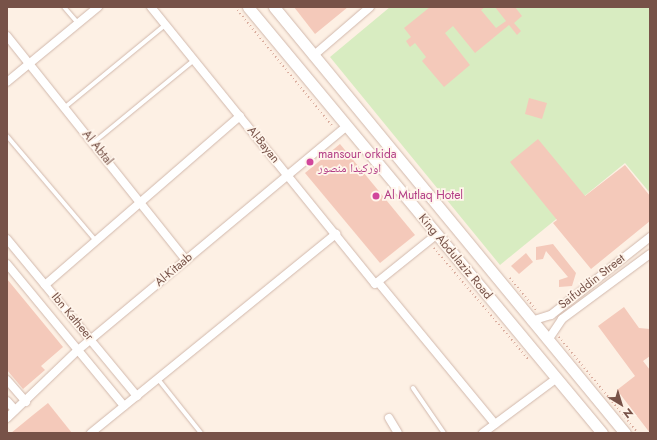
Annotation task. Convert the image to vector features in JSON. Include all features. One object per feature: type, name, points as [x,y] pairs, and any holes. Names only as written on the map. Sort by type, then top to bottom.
[{"type":"main road","name":"King Abdulaziz Road","points":[[248,7],[342,130],[436,234],[602,433]]},
{"type":"main road","name":"King Abdulaziz Road","points":[[274,7],[531,321],[553,338],[625,433]]},
{"type":"street","points":[[7,82],[98,7]]},
{"type":"street","name":"Al-Bayan","points":[[151,7],[376,283],[496,424]]},
{"type":"street","points":[[313,56],[370,7]]},
{"type":"street","name":"Al Abtal","points":[[7,36],[186,260]]},
{"type":"street","points":[[45,285],[240,116]]},
{"type":"street","name":"Al-Kitaab","points":[[7,418],[26,402],[78,350],[342,130]]},
{"type":"street","points":[[91,433],[336,234]]},
{"type":"street","points":[[376,283],[436,234]]},
{"type":"street","name":"Saifuddin Street","points":[[531,321],[551,315],[650,236]]},
{"type":"street","name":"Ibn Katheer","points":[[7,239],[137,396]]},
{"type":"street","name":"Saifuddin Street","points":[[553,338],[562,319],[650,254]]},
{"type":"street","name":"Ibn Katheer","points":[[7,264],[124,406]]},
{"type":"street","points":[[483,433],[557,378]]},
{"type":"street","points":[[7,380],[26,402]]},
{"type":"street","points":[[7,401],[16,410]]},
{"type":"street","points":[[389,418],[398,433]]},
{"type":"lane","points":[[64,7],[78,23]]},
{"type":"lane","points":[[64,108],[165,24]]},
{"type":"lane","points":[[93,143],[194,60]]},
{"type":"lane","points":[[7,136],[96,240]]},
{"type":"lane","points":[[158,379],[201,433]]},
{"type":"lane","points":[[413,388],[444,433]]},
{"type":"path","points":[[235,7],[342,130]]},
{"type":"path","points":[[434,248],[534,366]]},
{"type":"path","points":[[553,338],[638,433]]},
{"type":"green space","points":[[390,7],[650,7],[650,193],[625,163],[500,265],[330,57]]},
{"type":"building","points":[[294,7],[348,7],[315,34]]},
{"type":"building","points":[[430,7],[485,7],[481,10],[496,28],[506,21],[495,7],[515,7],[522,16],[514,23],[521,31],[517,35],[509,25],[475,53],[453,26],[445,33],[470,65],[444,87],[422,61],[426,57],[415,43],[410,47],[406,41],[411,37],[404,28]]},
{"type":"building","points":[[529,98],[547,103],[542,119],[525,114]]},
{"type":"building","points":[[538,139],[585,196],[625,165],[650,196],[650,221],[591,269],[553,223],[557,220],[510,162]]},
{"type":"building","points":[[340,144],[415,235],[380,263],[305,173]]},
{"type":"building","points":[[553,244],[576,273],[572,286],[559,287],[559,280],[568,277],[546,251],[543,259],[536,260],[536,247]]},
{"type":"building","points":[[526,253],[533,262],[519,274],[511,266]]},
{"type":"building","points":[[7,279],[63,347],[41,366],[45,370],[23,389],[7,370]]},
{"type":"building","points":[[624,307],[639,328],[650,329],[650,356],[643,361],[650,370],[650,433],[617,390],[635,376],[598,326]]},
{"type":"building","points":[[48,403],[72,433],[11,433],[33,415]]},
{"type":"place","name":"mansour orkida اوركيدا منصور","points":[[310,162]]},
{"type":"place","name":"Al Mutlaq Hotel","points":[[376,196]]}]
